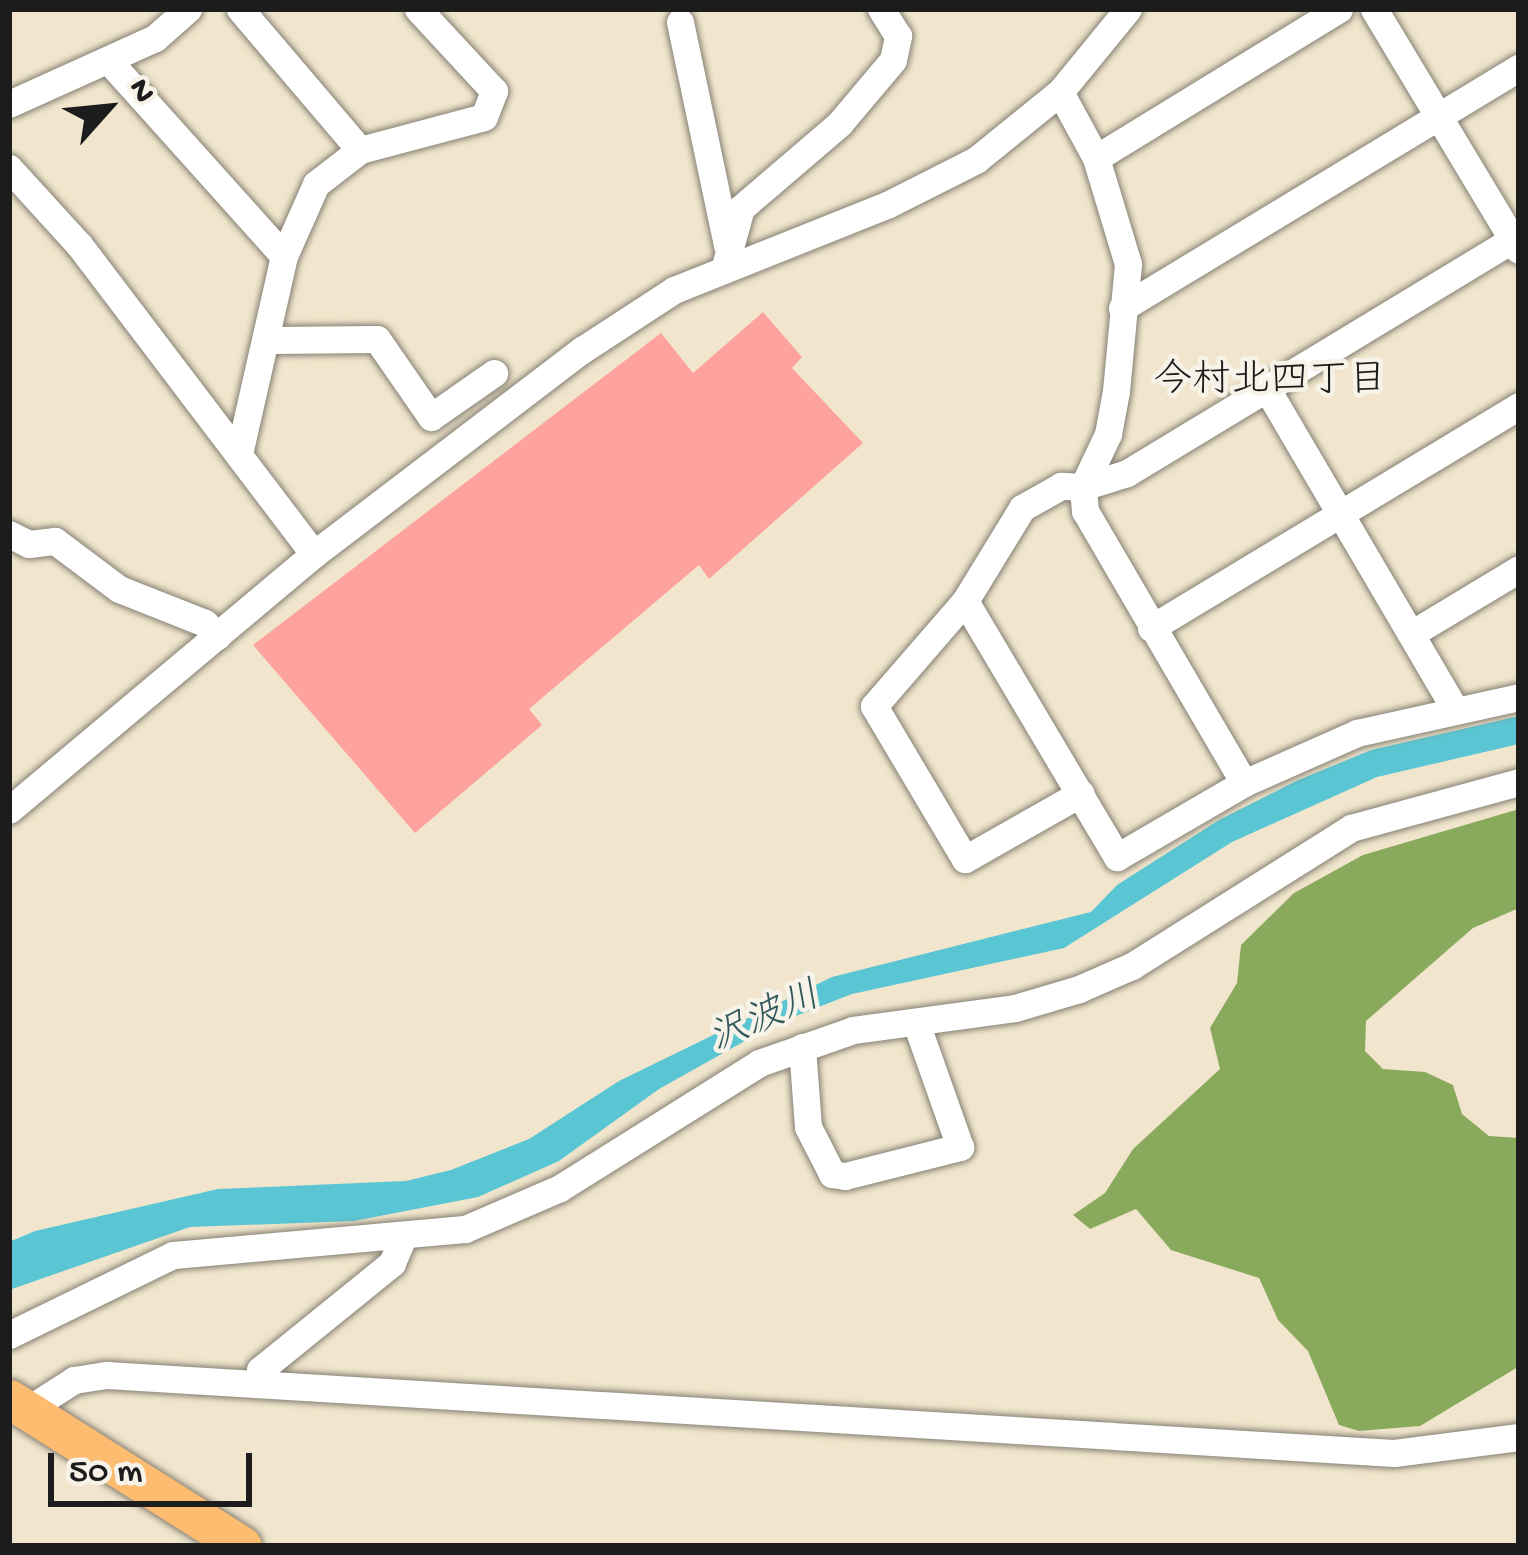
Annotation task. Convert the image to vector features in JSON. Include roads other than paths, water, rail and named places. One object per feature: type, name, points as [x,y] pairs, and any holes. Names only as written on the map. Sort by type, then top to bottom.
[{"type":"highway","points":[[18,1405],[242,1546]]},
{"type":"street","points":[[9,104],[155,38],[188,9]]},
{"type":"street","points":[[240,9],[360,150]]},
{"type":"street","points":[[239,454],[284,256],[316,184],[360,150],[484,117],[494,91],[418,9]]},
{"type":"street","points":[[726,255],[741,208],[840,123],[893,60],[898,36],[881,9]]},
{"type":"street","points":[[9,810],[314,554],[614,327],[726,255],[933,183],[993,148],[1060,92],[1128,9]]},
{"type":"street","points":[[1096,158],[1339,9]]},
{"type":"street","points":[[1081,794],[965,859],[874,706],[965,601],[1022,508],[1061,486],[1083,487],[1127,473],[1517,242],[1374,9]]},
{"type":"street","points":[[680,22],[726,255]]},
{"type":"street","points":[[108,60],[284,256]]},
{"type":"street","points":[[1122,308],[1519,68]]},
{"type":"street","points":[[1060,92],[1096,158],[1128,264],[1108,434],[1083,487],[1084,511],[1244,783]]},
{"type":"street","points":[[9,168],[80,246],[314,554]]},
{"type":"street","points":[[268,340],[377,338],[431,417],[494,373]]},
{"type":"street","points":[[1267,389],[1416,632],[1455,709]]},
{"type":"street","points":[[1151,628],[1519,406]]},
{"type":"street","points":[[9,534],[29,544],[55,541],[118,589],[205,623],[217,636]]},
{"type":"street","points":[[1416,632],[1519,569]]},
{"type":"street","points":[[965,601],[1117,856],[1244,783],[1375,727],[1519,697]]},
{"type":"street","points":[[9,1335],[172,1255],[230,1245],[402,1240],[465,1229],[560,1188],[725,1078],[853,1030],[916,1024],[1079,989],[1132,966],[1351,829],[1519,782]]},
{"type":"street","points":[[802,1047],[808,1127],[832,1174],[845,1176],[960,1147],[916,1024]]},
{"type":"street","points":[[258,1384],[260,1370],[392,1263],[402,1240]]},
{"type":"street","points":[[18,1405],[74,1380],[107,1375],[1394,1453],[1519,1437]]},
{"type":"water","name":"沢波川","points":[[1519,716],[1519,744],[1377,777],[1232,842],[1064,948],[852,994],[775,1024],[659,1089],[559,1161],[478,1197],[354,1221],[190,1227],[9,1290],[9,1242],[35,1231],[218,1189],[406,1181],[451,1170],[529,1139],[619,1081],[832,977],[1091,912],[1117,885],[1219,820],[1296,781],[1371,750]]},
{"type":"district","name":"今村北四丁目","points":[[1270,383]]}]
